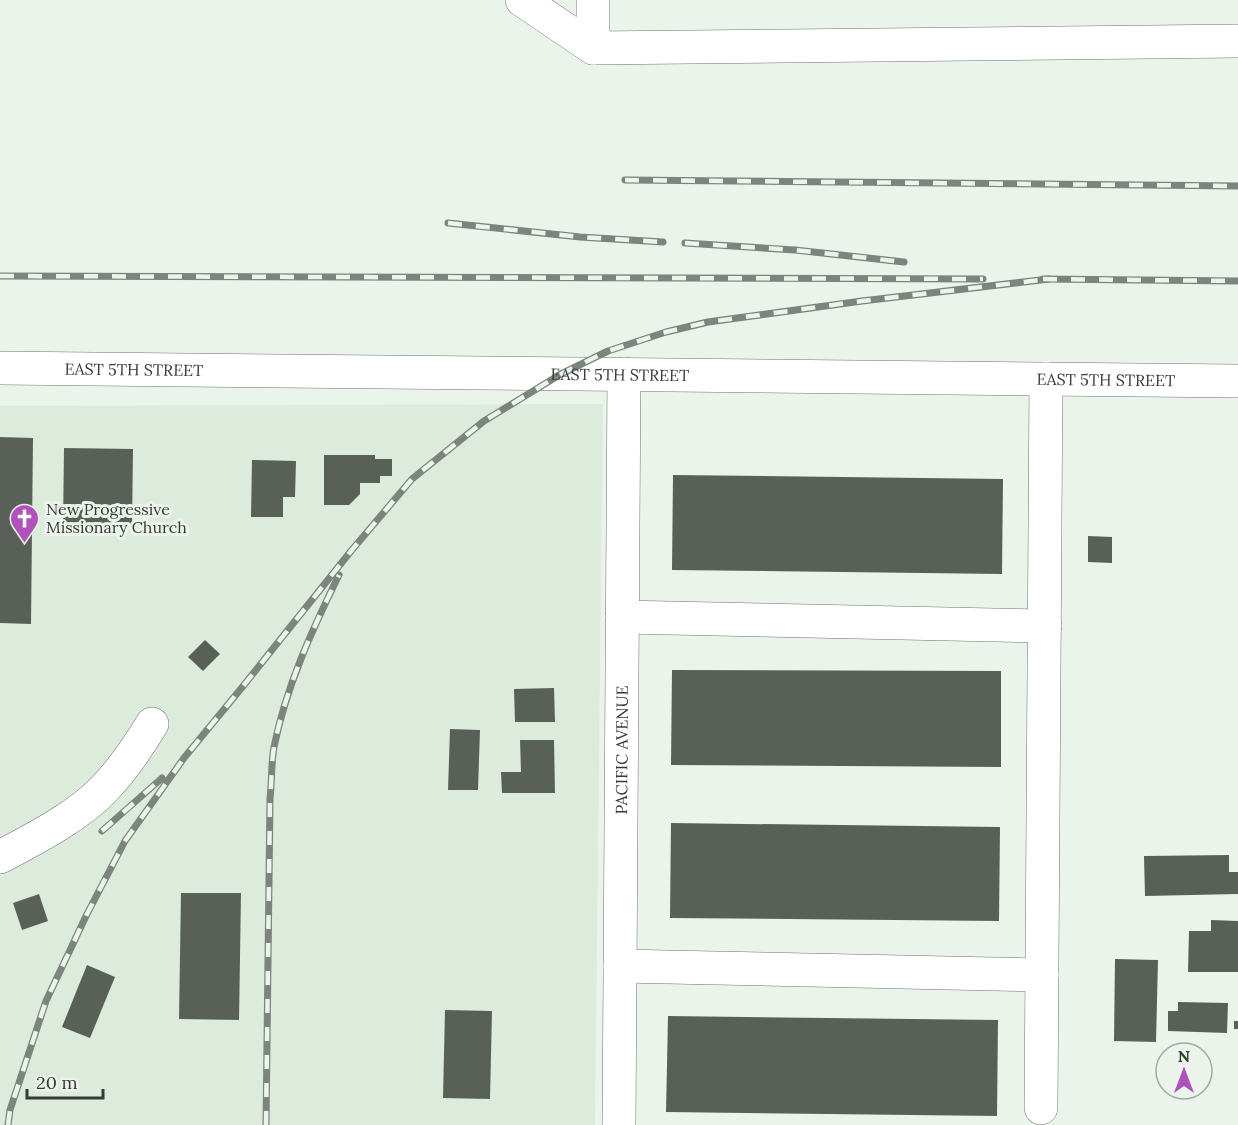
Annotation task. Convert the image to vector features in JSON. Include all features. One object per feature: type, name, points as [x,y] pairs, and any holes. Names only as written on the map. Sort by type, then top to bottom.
[{"type":"main road","points":[[522,0],[593,48],[1238,41]]},
{"type":"main road","points":[[593,0],[593,48]]},
{"type":"main road","name":"EAST 5TH STREET","points":[[0,368],[1238,381]]},
{"type":"main road","name":"PACIFIC AVENUE","points":[[619,1125],[624,374]]},
{"type":"main road","points":[[1041,1108],[1046,380]]},
{"type":"main road","points":[[622,617],[1045,626]]},
{"type":"main road","points":[[0,857],[43,834],[104,790],[124,766],[152,724]]},
{"type":"main road","points":[[620,966],[1042,975]]},
{"type":"shaded area","points":[[603,404],[595,1125],[0,1125],[0,406]]},
{"type":"building","points":[[0,437],[33,438],[31,624],[0,623]]},
{"type":"building","points":[[64,448],[133,449],[132,526],[63,526]]},
{"type":"building","points":[[324,455],[375,455],[375,459],[392,459],[392,476],[380,476],[380,483],[360,483],[360,494],[349,505],[324,505]]},
{"type":"building","points":[[252,460],[296,461],[295,497],[283,497],[283,517],[251,517]]},
{"type":"building","points":[[673,475],[1003,479],[1002,574],[672,570]]},
{"type":"building","points":[[1088,536],[1112,537],[1112,563],[1088,562]]},
{"type":"building","points":[[205,640],[220,654],[203,671],[188,657]]},
{"type":"building","points":[[672,670],[1001,671],[1001,767],[671,765]]},
{"type":"building","points":[[554,688],[555,722],[515,722],[514,689]]},
{"type":"building","points":[[450,729],[480,730],[478,790],[448,790]]},
{"type":"building","points":[[520,740],[554,740],[555,793],[502,793],[501,772],[521,772]]},
{"type":"building","points":[[671,823],[1000,827],[999,921],[670,918]]},
{"type":"building","points":[[1229,855],[1229,872],[1238,872],[1238,894],[1145,896],[1144,856]]},
{"type":"building","points":[[181,893],[241,893],[239,1020],[179,1019]]},
{"type":"building","points":[[39,894],[48,921],[22,930],[13,903]]},
{"type":"building","points":[[1211,920],[1238,921],[1238,972],[1188,972],[1189,931],[1211,931]]},
{"type":"building","points":[[1115,959],[1158,960],[1156,1041],[1114,1041]]},
{"type":"building","points":[[87,965],[115,977],[90,1038],[62,1027]]},
{"type":"building","points":[[1178,1002],[1228,1003],[1227,1033],[1168,1031],[1168,1011],[1178,1011]]},
{"type":"building","points":[[445,1010],[492,1011],[490,1099],[443,1098]]},
{"type":"building","points":[[668,1016],[998,1020],[997,1116],[666,1112]]},
{"type":"building","points":[[1234,1021],[1238,1021],[1238,1029],[1234,1029]]},
{"type":"railway","points":[[625,180],[1238,186]]},
{"type":"railway","points":[[448,223],[580,237],[663,242]]},
{"type":"railway","points":[[685,243],[795,250],[904,262]]},
{"type":"railway","points":[[0,276],[983,279]]},
{"type":"railway","points":[[1043,279],[1238,281]]},
{"type":"railway","points":[[8,1125],[10,1110],[46,1001],[125,841],[184,758],[412,479],[484,421],[561,374],[608,351],[666,332],[708,322],[1049,279]]},
{"type":"railway","points":[[266,1125],[270,798],[273,753],[285,703],[293,681],[339,575]]},
{"type":"railway","points":[[102,831],[162,778]]},
{"type":"place","name":"New Progressive Missionary Church","points":[[25,544]]}]
